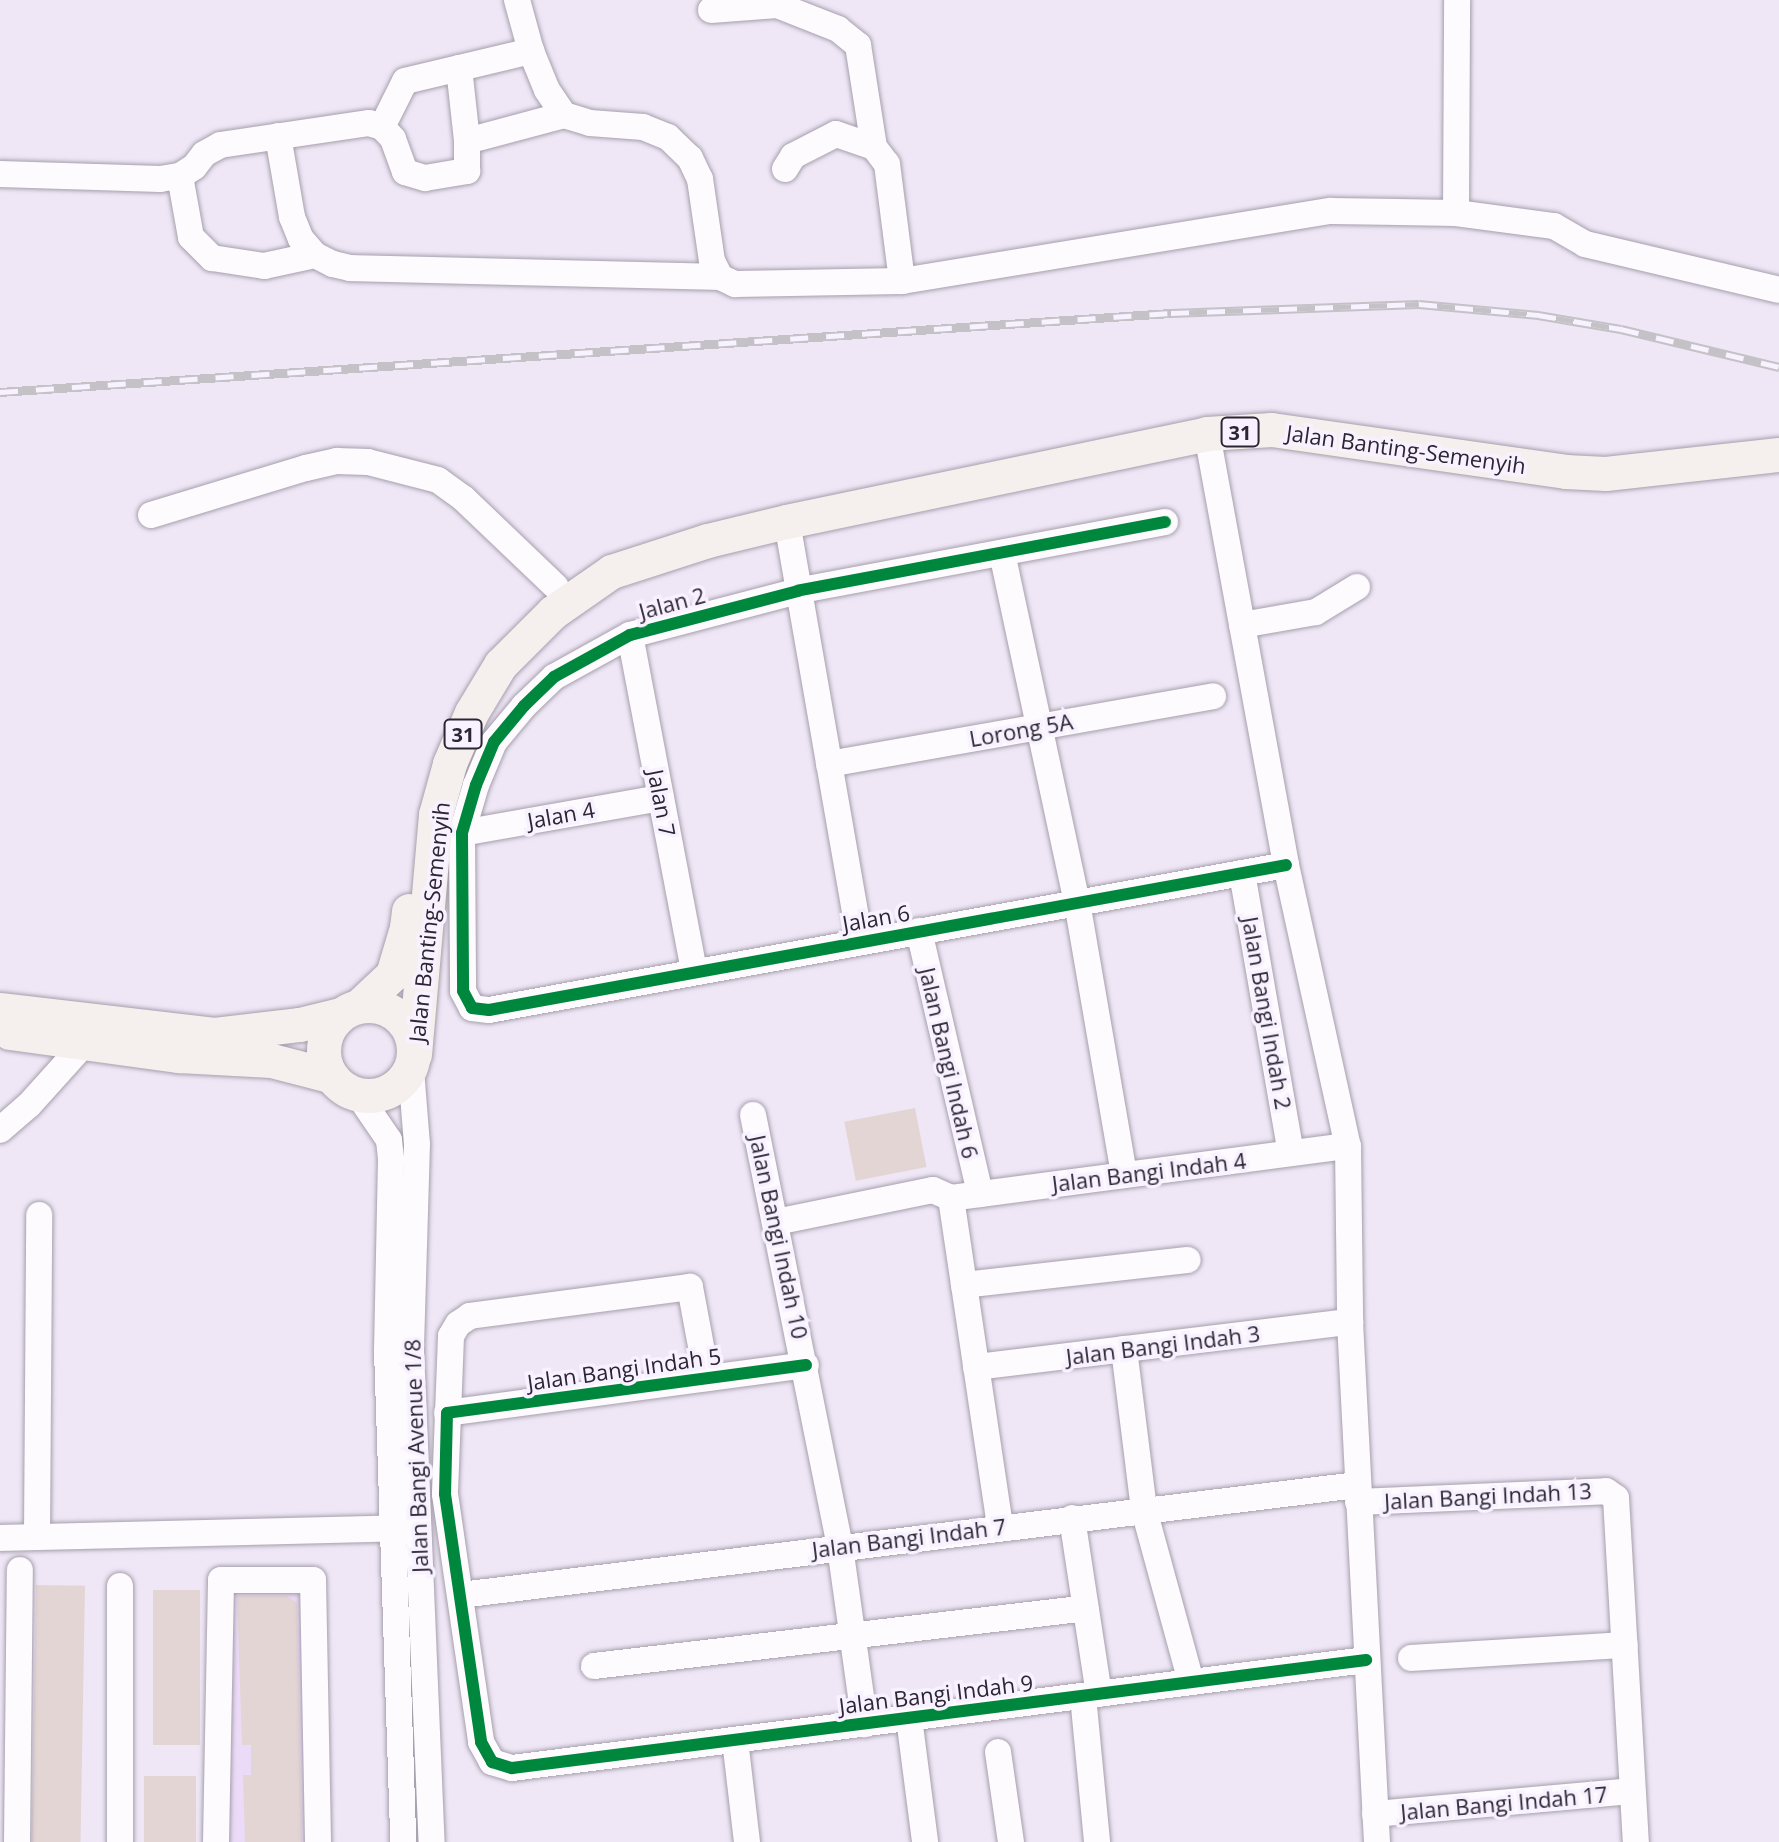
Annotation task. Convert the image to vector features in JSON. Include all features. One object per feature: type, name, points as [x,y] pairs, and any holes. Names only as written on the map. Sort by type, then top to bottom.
[{"type":"main road","name":"Jalan Banting-Semenyih","points":[[413,1062],[436,815],[450,764],[472,713],[501,665],[553,613],[612,572],[708,541],[787,522],[1207,434],[1272,430],[1593,474],[1643,472],[1779,455]]},
{"type":"main road","name":"Jalan Banting-Semenyih","points":[[0,1010],[215,1035],[300,1025],[350,1010],[393,975],[407,928],[415,811],[427,759],[452,705],[493,644],[556,587],[619,554],[708,541]]},
{"type":"main road","points":[[381,1007],[400,1017],[412,1034],[413,1062],[390,1092],[359,1096],[343,1089],[330,1076],[323,1061],[323,1044],[330,1028],[350,1010],[381,1007]]},
{"type":"main road","points":[[0,1031],[83,1045],[272,1061],[330,1076]]},
{"type":"street","points":[[517,0],[531,51],[547,90],[564,115]]},
{"type":"street","points":[[1456,213],[1457,0]]},
{"type":"street","points":[[711,10],[777,5],[838,29],[858,45],[874,147],[887,164],[902,281]]},
{"type":"street","points":[[382,127],[405,81],[531,51]]},
{"type":"street","points":[[0,174],[160,179],[180,176],[194,167],[204,154],[220,145],[369,123],[382,127],[393,139],[405,172],[425,178],[467,171],[459,68]]},
{"type":"street","points":[[467,141],[564,115],[590,123],[643,127],[668,137],[690,158],[700,179],[712,261],[720,277]]},
{"type":"street","points":[[785,169],[793,156],[836,134],[874,147]]},
{"type":"street","points":[[278,136],[292,217],[301,239],[315,255],[350,268],[720,277],[735,284],[902,281],[1331,211],[1456,213],[1554,226],[1585,244],[1779,290]]},
{"type":"street","points":[[180,176],[191,237],[212,258],[264,266],[315,255]]},
{"type":"street","points":[[1207,434],[1286,865],[1348,1146],[1350,1322],[1357,1493],[1377,1842]]},
{"type":"street","points":[[151,515],[306,468],[337,461],[368,462],[438,480],[464,499],[556,587]]},
{"type":"street","points":[[787,522],[860,941]]},
{"type":"street","name":"Jalan 2","points":[[472,1008],[463,991],[462,833],[476,785],[494,742],[554,677],[630,635],[798,591],[1165,522]]},
{"type":"street","points":[[1002,553],[1077,902],[1124,1175]]},
{"type":"street","points":[[1242,625],[1316,612],[1357,587]]},
{"type":"street","name":"Jalan 7","points":[[630,635],[694,971]]},
{"type":"street","name":"Lorong 5A","points":[[829,764],[1213,696]]},
{"type":"street","name":"Jalan 4","points":[[462,833],[661,798]]},
{"type":"street","name":"Jalan 6","points":[[472,1008],[489,1010],[1286,865]]},
{"type":"street","name":"Jalan Bangi Indah 2","points":[[1242,873],[1291,1153]]},
{"type":"street","name":"Jalan Bangi Indah 6","points":[[919,931],[980,1194]]},
{"type":"street","points":[[0,1130],[29,1105],[83,1045]]},
{"type":"street","name":"Jalan Bangi Avenue 1/8","points":[[403,1842],[405,1528],[417,1144],[413,1062]]},
{"type":"street","name":"Jalan Bangi Avenue 1/8","points":[[359,1096],[389,1140],[391,1159],[387,1350],[432,1842]]},
{"type":"street","name":"Jalan Bangi Indah 10","points":[[753,1115],[806,1365],[840,1547],[865,1724]]},
{"type":"street","name":"Jalan Bangi Indah 4","points":[[776,1222],[933,1190],[951,1198],[1348,1146]]},
{"type":"street","points":[[951,1198],[1000,1527]]},
{"type":"street","points":[[37,1536],[39,1215]]},
{"type":"street","points":[[964,1285],[1188,1260]]},
{"type":"street","points":[[461,1595],[445,1494],[451,1336],[458,1324],[470,1316],[690,1287],[707,1378]]},
{"type":"street","name":"Jalan Bangi Indah 3","points":[[976,1367],[1350,1322]]},
{"type":"street","points":[[1124,1349],[1144,1510],[1191,1682]]},
{"type":"street","name":"Jalan Bangi Indah 5","points":[[447,1413],[806,1365]]},
{"type":"street","name":"Jalan Bangi Indah 13","points":[[1357,1493],[1606,1491],[1616,1498],[1625,1645]]},
{"type":"street","name":"Jalan Bangi Indah 7","points":[[461,1595],[1072,1518],[1357,1493]]},
{"type":"street","points":[[1072,1518],[1086,1608],[1097,1842]]},
{"type":"street","points":[[0,1538],[405,1528]]},
{"type":"street","points":[[17,1842],[20,1570]]},
{"type":"street","points":[[216,1842],[221,1580],[313,1580],[318,1842]]},
{"type":"street","points":[[120,1586],[120,1842]]},
{"type":"street","name":"Jalan Bangi Indah 9","points":[[461,1595],[481,1742],[492,1762],[512,1768],[1366,1660]]},
{"type":"street","points":[[594,1666],[1086,1608]]},
{"type":"street","points":[[1411,1658],[1625,1645],[1636,1842]]},
{"type":"street","points":[[909,1718],[925,1842]]},
{"type":"street","points":[[735,1740],[747,1842]]},
{"type":"street","points":[[998,1752],[1011,1842]]},
{"type":"street","name":"Jalan Bangi Indah 17","points":[[1375,1814],[1632,1791]]},
{"type":"shaded area","points":[[230,1587],[305,1588],[312,1842],[225,1842]]},
{"type":"building","points":[[915,1108],[926,1167],[856,1181],[844,1122]]},
{"type":"building","points":[[36,1585],[85,1586],[81,1842],[32,1842]]},
{"type":"building","points":[[153,1590],[200,1590],[200,1745],[153,1745]]},
{"type":"building","points":[[237,1596],[287,1596],[297,1603],[302,1842],[245,1842],[243,1775],[251,1775],[251,1745],[242,1745]]},
{"type":"building","points":[[144,1776],[196,1776],[196,1842],[144,1842]]},
{"type":"railway","points":[[0,392],[1171,313],[1419,304],[1538,315],[1621,329],[1779,367]]},
{"type":"cycle path","points":[[1165,522],[798,591],[630,635],[554,677],[494,742],[476,785],[462,833],[463,991],[472,1008],[489,1010],[1286,865]]},
{"type":"cycle path","points":[[806,1365],[447,1413],[445,1494],[481,1742],[492,1762],[512,1768],[1366,1660]]}]
